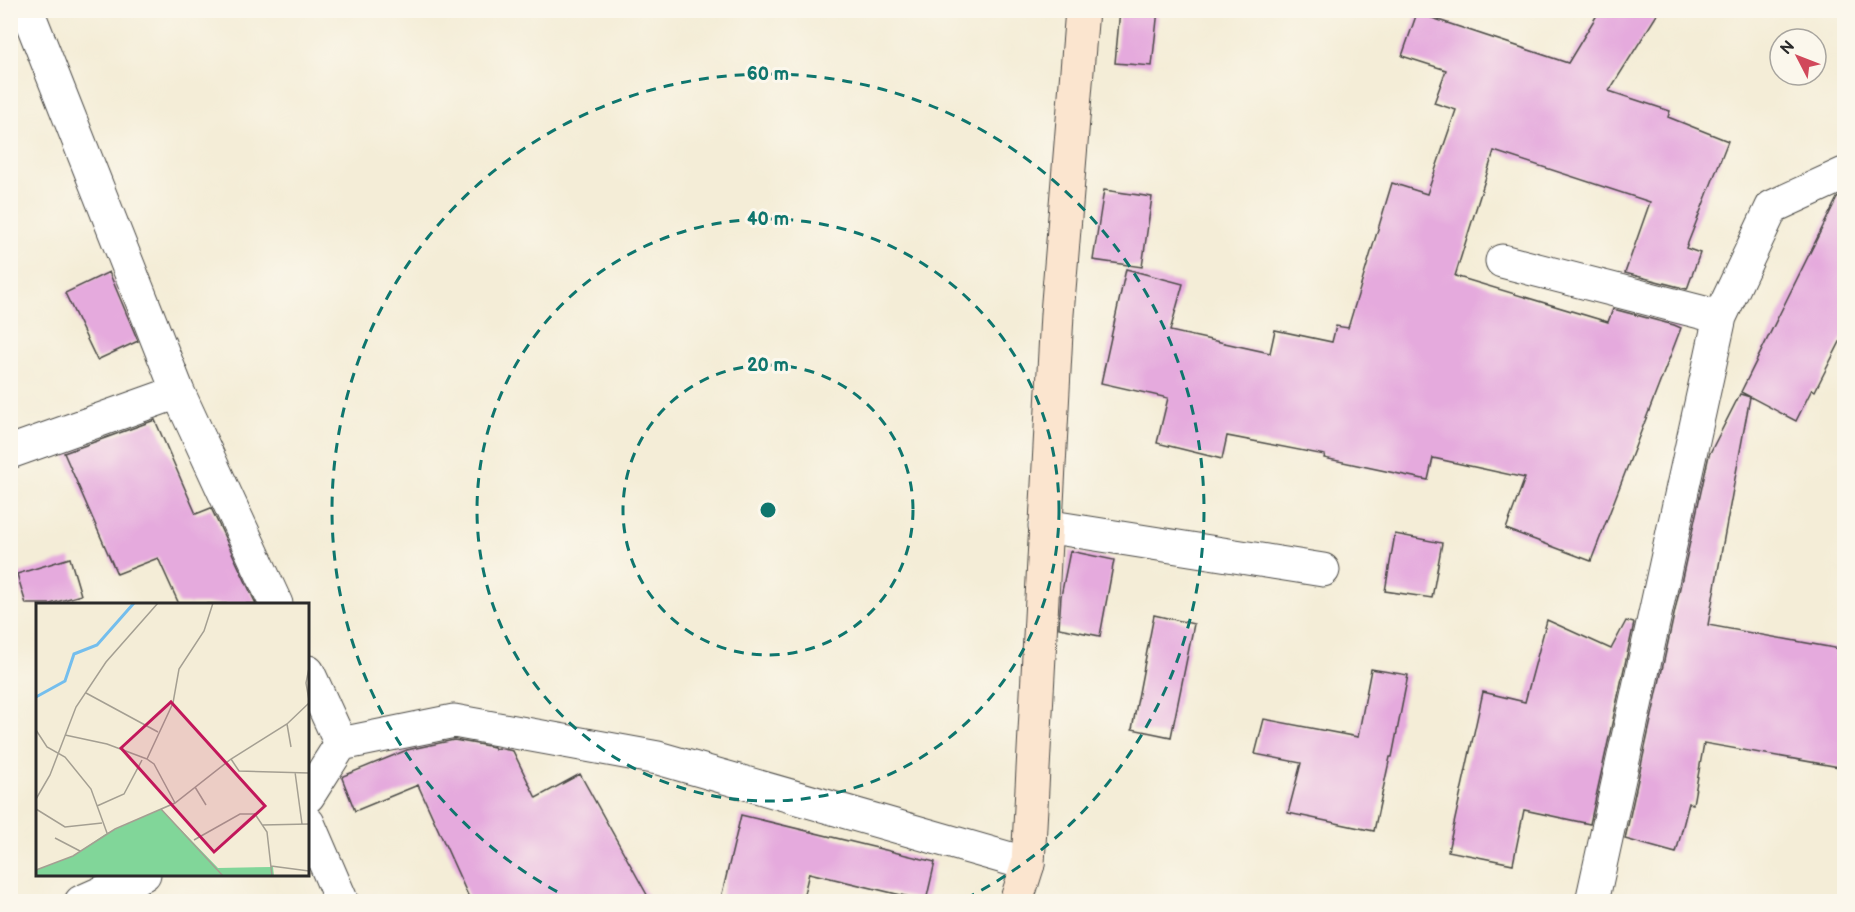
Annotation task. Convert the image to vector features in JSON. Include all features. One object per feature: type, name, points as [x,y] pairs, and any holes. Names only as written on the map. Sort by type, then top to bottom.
[{"type":"street","points":[[27,10],[178,392],[276,603]]},
{"type":"street","points":[[1016,902],[1028,864],[1057,314],[1082,10]]},
{"type":"street","points":[[1592,902],[1720,316],[1772,207],[1845,174]]},
{"type":"street","points":[[1502,261],[1720,316]]},
{"type":"street","points":[[10,452],[178,392]]},
{"type":"street","points":[[1045,526],[1323,570]]},
{"type":"street","points":[[309,674],[341,744]]},
{"type":"street","points":[[309,794],[341,744],[454,721],[658,758],[1028,864]]},
{"type":"street","points":[[309,825],[342,902]]},
{"type":"street","points":[[81,902],[140,876]]},
{"type":"building","points":[[1120,10],[1158,10],[1152,66],[1115,63]]},
{"type":"building","points":[[1600,10],[1660,10],[1609,91],[1670,111],[1668,117],[1728,141],[1686,248],[1700,253],[1687,289],[1625,273],[1650,202],[1494,151],[1455,276],[1608,322],[1613,309],[1681,328],[1591,561],[1506,529],[1525,478],[1433,458],[1428,480],[1324,458],[1325,455],[1227,436],[1222,459],[1157,443],[1168,398],[1101,383],[1126,269],[1183,284],[1170,331],[1270,353],[1275,330],[1332,342],[1336,326],[1348,328],[1392,183],[1427,194],[1456,110],[1434,103],[1446,70],[1402,56],[1417,13],[1568,63]]},
{"type":"building","points":[[1104,190],[1152,197],[1142,267],[1093,260]]},
{"type":"building","points":[[1845,194],[1845,332],[1815,391],[1812,389],[1796,421],[1741,392],[1837,198]]},
{"type":"building","points":[[109,272],[138,341],[97,360],[65,293]]},
{"type":"building","points":[[1740,394],[1750,397],[1708,625],[1845,650],[1845,768],[1704,743],[1693,804],[1689,803],[1676,853],[1625,839],[1709,455]]},
{"type":"building","points":[[155,420],[196,514],[211,508],[256,603],[179,603],[158,558],[117,574],[64,453]]},
{"type":"building","points":[[1395,534],[1442,543],[1432,598],[1385,591]]},
{"type":"building","points":[[1070,551],[1114,560],[1100,636],[1059,628],[1061,596]]},
{"type":"building","points":[[70,558],[81,595],[53,603],[26,604],[17,574]]},
{"type":"building","points":[[1154,615],[1194,624],[1171,737],[1132,729]]},
{"type":"building","points":[[1547,620],[1611,649],[1626,621],[1634,623],[1590,824],[1524,810],[1513,864],[1448,851],[1483,692],[1525,702]]},
{"type":"building","points":[[1371,669],[1408,675],[1392,757],[1390,757],[1374,831],[1288,813],[1301,763],[1255,754],[1264,719],[1358,737]]},
{"type":"building","points":[[454,740],[513,751],[536,798],[580,774],[651,902],[471,902],[418,785],[355,811],[343,776],[407,750]]},
{"type":"building","points":[[741,815],[935,862],[926,901],[809,873],[802,902],[720,902]]}]
